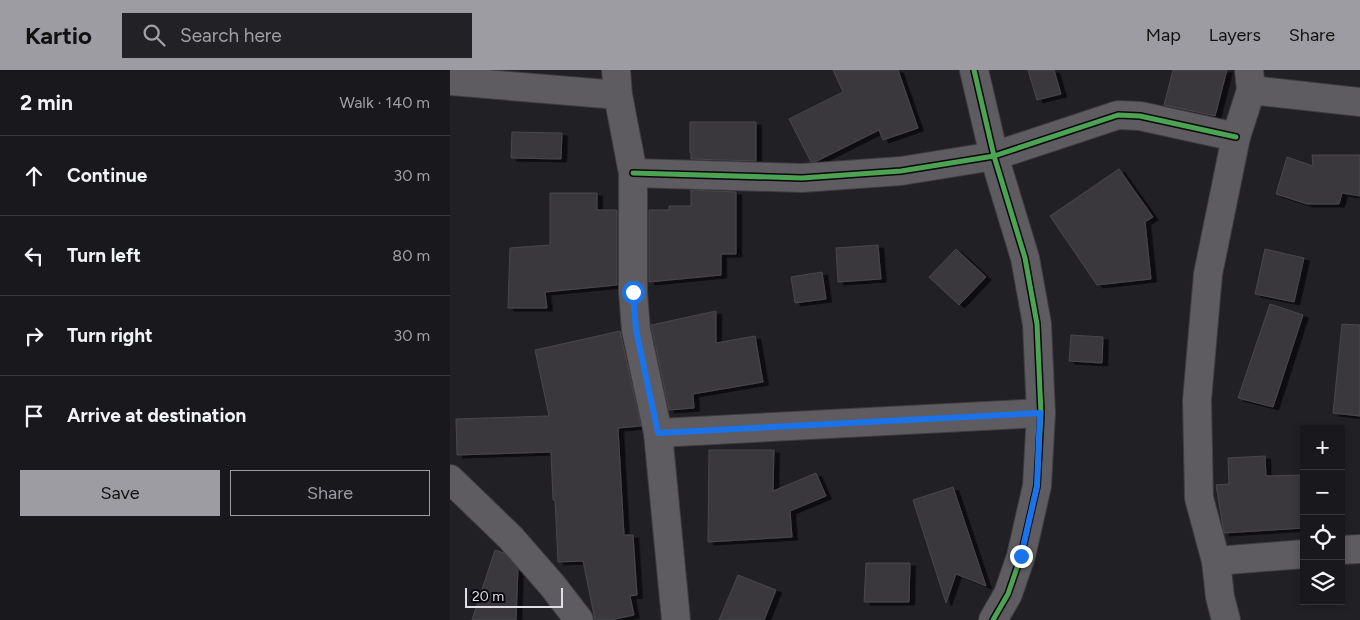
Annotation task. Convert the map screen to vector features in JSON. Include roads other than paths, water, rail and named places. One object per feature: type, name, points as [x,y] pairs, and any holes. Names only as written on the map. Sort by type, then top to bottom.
[{"type":"street","points":[[974,70],[994,156],[1025,258],[1037,324],[1040,413],[1037,486],[1021,556],[1008,594],[993,620]]},
{"type":"street","points":[[1226,620],[1220,597],[1216,561],[1199,498],[1197,400],[1208,274],[1236,137],[1250,80],[1360,102]]},
{"type":"street","points":[[450,81],[617,82],[633,174],[633,292],[636,330],[658,433],[676,620]]},
{"type":"street","points":[[633,174],[802,178],[901,171],[994,156],[1118,115],[1140,116],[1236,137]]},
{"type":"street","points":[[658,433],[1040,413]]},
{"type":"street","points":[[450,479],[511,538],[552,585],[579,620]]},
{"type":"street","points":[[1345,550],[1360,549]]},
{"type":"street","points":[[1216,561],[1300,554]]}]
